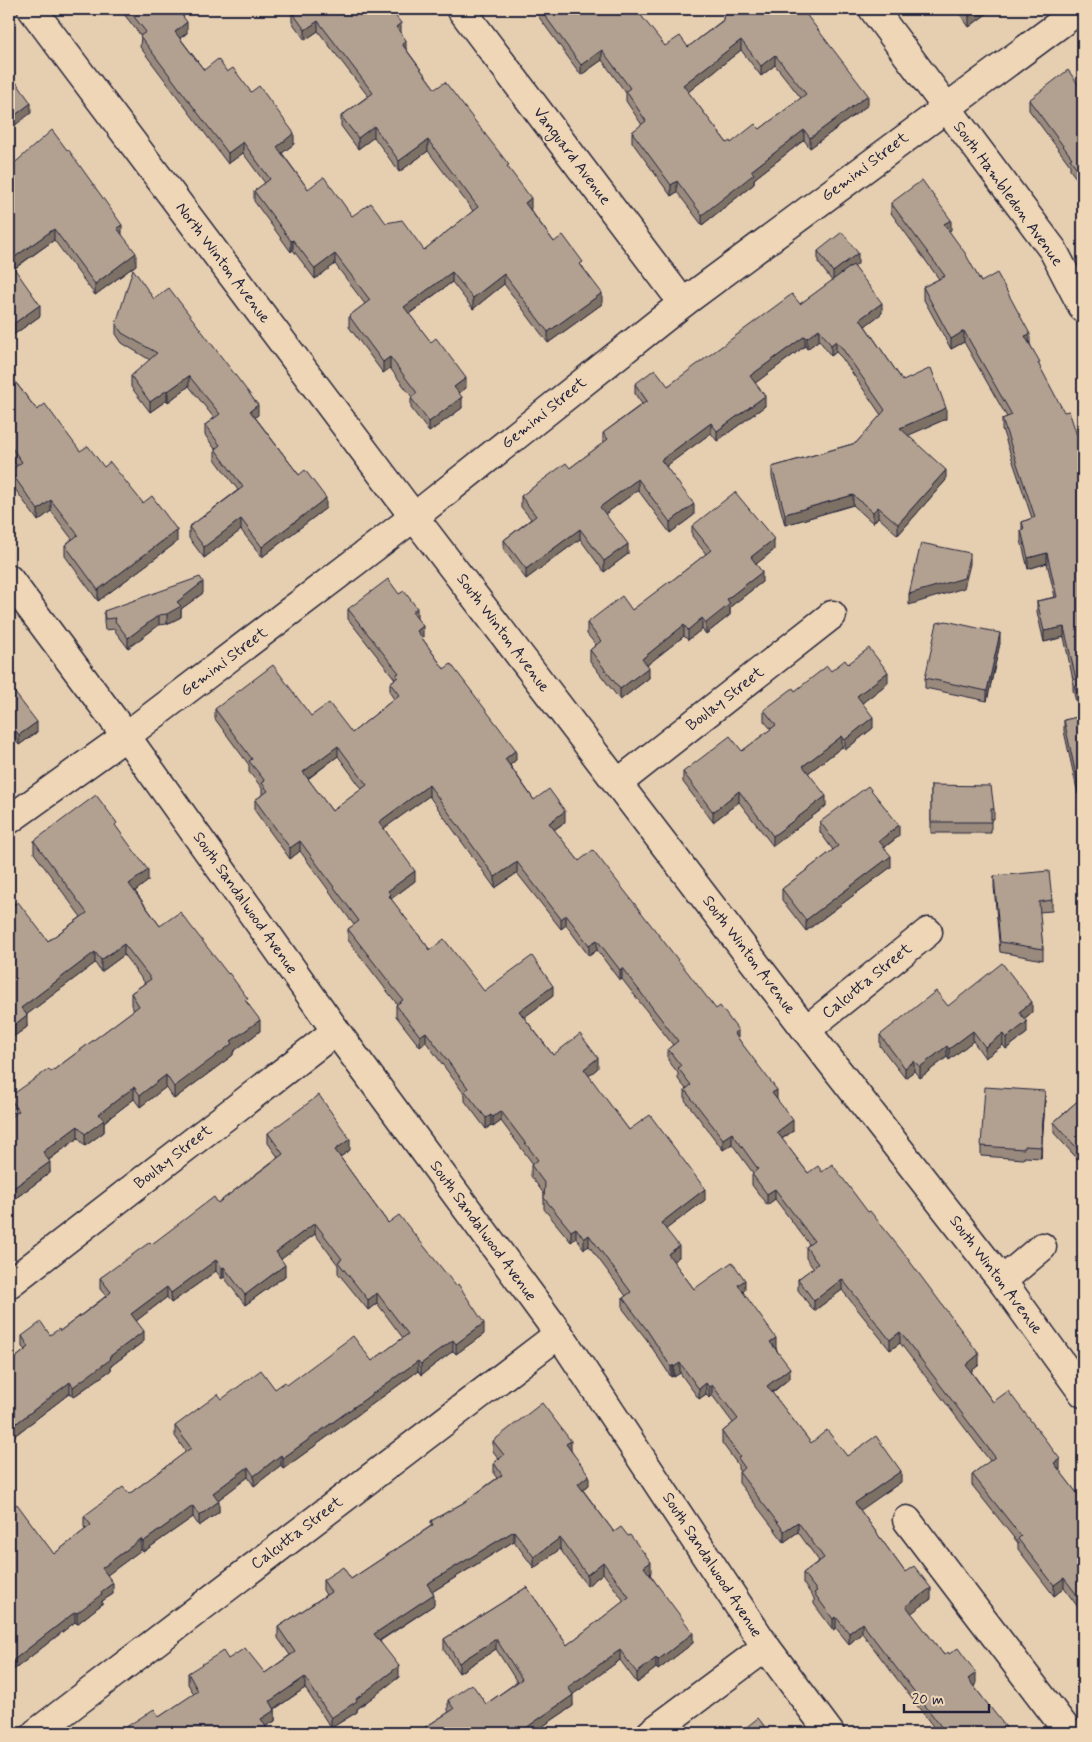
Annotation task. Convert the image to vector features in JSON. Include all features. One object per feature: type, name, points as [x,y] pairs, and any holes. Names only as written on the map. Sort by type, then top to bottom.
[{"type":"street","name":"North Winton Avenue","points":[[32,9],[414,516]]},
{"type":"street","name":"Vanguard Avenue","points":[[461,9],[683,303]]},
{"type":"street","name":"South Hambledon Avenue","points":[[872,9],[1053,250],[1083,308]]},
{"type":"street","name":"Gemini Street","points":[[9,820],[126,736],[414,516],[683,303],[1080,9]]},
{"type":"street","name":"South Winton Avenue","points":[[414,516],[806,1030],[1002,1281],[1083,1392]]},
{"type":"street","name":"South Sandalwood Avenue","points":[[9,579],[126,736],[336,1031],[559,1334],[766,1647],[830,1733]]},
{"type":"street","name":"Boulay Street","points":[[618,783],[832,615]]},
{"type":"street","name":"Calcutta Street","points":[[806,1030],[928,932]]},
{"type":"street","name":"Boulay Street","points":[[9,1284],[336,1031]]},
{"type":"street","points":[[1002,1281],[1042,1247]]},
{"type":"street","name":"Calcutta Street","points":[[36,1733],[559,1334]]},
{"type":"street","points":[[906,1520],[1069,1733]]},
{"type":"street","points":[[651,1733],[766,1647]]},
{"type":"building","points":[[128,9],[179,9],[187,22],[175,32],[204,70],[218,59],[227,72],[233,68],[251,92],[259,86],[294,133],[277,147],[308,189],[324,177],[352,216],[371,203],[386,223],[402,220],[424,250],[478,207],[428,140],[399,161],[374,126],[358,138],[341,116],[373,93],[318,21],[305,30],[292,12],[296,9],[390,9],[401,23],[396,27],[406,40],[402,44],[435,89],[445,82],[509,165],[507,166],[531,198],[525,203],[554,242],[563,235],[583,262],[580,264],[602,293],[548,332],[504,274],[473,298],[452,272],[404,307],[431,342],[436,338],[466,378],[454,387],[462,397],[429,422],[411,398],[417,393],[390,357],[383,362],[349,316],[370,300],[335,254],[315,269],[293,240],[291,241],[254,191],[270,179],[243,142],[228,153],[140,36],[146,32]]},
{"type":"building","points":[[540,9],[613,9],[616,13],[621,9],[636,9],[665,46],[680,36],[688,47],[725,19],[723,17],[734,9],[779,9],[785,16],[795,9],[802,9],[868,95],[810,138],[804,130],[751,171],[754,174],[702,215],[677,181],[671,185],[632,132],[646,121],[626,91],[630,88],[602,50],[581,65]],"holes":[[[741,40],[761,66],[775,55],[806,94],[760,129],[755,124],[731,143],[730,141],[727,143],[683,85]]]},
{"type":"building","points":[[964,9],[979,9],[969,16]]},
{"type":"building","points":[[1068,70],[1083,91],[1083,176],[1029,100]]},
{"type":"building","points":[[16,82],[31,103],[9,120],[9,84],[10,86]]},
{"type":"building","points":[[52,130],[68,149],[122,225],[117,228],[136,253],[95,284],[54,229],[9,261],[9,168]]},
{"type":"building","points":[[922,180],[951,220],[944,224],[965,253],[981,282],[997,273],[1030,334],[1025,336],[1040,362],[1038,363],[1064,412],[1069,411],[1083,454],[1083,783],[1078,784],[1064,720],[1082,716],[1073,680],[1076,679],[1064,627],[1044,631],[1037,601],[1057,597],[1047,553],[1028,558],[1021,530],[1024,529],[1022,522],[1035,517],[1002,419],[1012,415],[964,331],[951,339],[923,287],[945,276],[891,203]]},
{"type":"building","points":[[842,232],[858,253],[833,272],[818,251]]},
{"type":"building","points":[[9,261],[40,305],[9,327]]},
{"type":"building","points":[[853,265],[882,303],[860,319],[903,381],[931,368],[946,408],[900,428],[946,470],[898,524],[878,507],[873,512],[853,495],[785,514],[772,467],[856,443],[885,410],[842,348],[836,341],[831,345],[819,329],[807,338],[805,336],[750,376],[765,396],[717,431],[711,423],[661,460],[694,504],[670,522],[638,479],[600,507],[628,544],[604,561],[580,529],[526,569],[504,540],[536,516],[521,496],[566,463],[570,468],[608,439],[603,433],[647,401],[635,384],[655,369],[668,386],[792,294],[800,304]]},
{"type":"building","points":[[133,269],[154,299],[169,288],[258,405],[250,411],[299,475],[305,470],[326,498],[262,547],[241,519],[204,547],[189,527],[243,487],[215,449],[220,445],[205,425],[220,414],[189,376],[150,402],[131,376],[157,353],[122,333],[116,324]]},
{"type":"building","points":[[9,374],[37,410],[45,404],[80,451],[88,446],[104,467],[110,462],[143,503],[152,496],[177,530],[98,590],[65,545],[78,535],[51,500],[38,510],[10,471],[22,462],[9,444]]},
{"type":"building","points":[[735,492],[774,539],[751,557],[762,572],[727,599],[730,604],[706,623],[702,618],[688,630],[684,625],[642,659],[649,667],[620,689],[590,650],[601,641],[587,623],[622,596],[632,610],[711,550],[692,526]]},
{"type":"building","points":[[921,543],[970,553],[964,578],[909,594]]},
{"type":"building","points":[[200,577],[203,582],[177,602],[181,606],[167,614],[159,615],[128,638],[115,621],[116,618],[105,619],[104,611]]},
{"type":"building","points":[[388,579],[399,594],[404,591],[417,608],[412,612],[423,626],[417,631],[444,669],[451,664],[516,750],[505,759],[534,800],[549,789],[565,811],[549,823],[579,861],[593,850],[716,1009],[720,1006],[738,1030],[734,1033],[777,1090],[772,1093],[793,1120],[777,1132],[808,1173],[818,1166],[822,1172],[832,1164],[868,1212],[870,1211],[902,1251],[979,1354],[966,1365],[993,1402],[1008,1391],[1060,1459],[1054,1463],[1083,1501],[1083,1603],[1064,1578],[1054,1585],[1018,1539],[1021,1536],[972,1474],[995,1457],[900,1332],[890,1340],[842,1279],[814,1301],[798,1279],[818,1264],[806,1247],[814,1241],[775,1189],[767,1194],[752,1174],[758,1169],[732,1133],[723,1139],[685,1090],[691,1085],[678,1068],[681,1066],[668,1049],[678,1041],[622,968],[620,970],[597,940],[589,945],[566,915],[561,919],[517,862],[495,877],[429,785],[379,822],[415,871],[388,891],[391,895],[389,896],[430,950],[444,939],[484,991],[532,956],[553,986],[519,1011],[553,1055],[580,1034],[598,1058],[584,1069],[629,1130],[650,1115],[705,1189],[661,1223],[679,1246],[668,1254],[694,1289],[732,1262],[745,1280],[738,1285],[776,1338],[770,1342],[790,1368],[767,1386],[811,1443],[827,1430],[847,1456],[876,1436],[901,1471],[855,1503],[905,1572],[914,1566],[931,1588],[906,1606],[944,1655],[958,1648],[976,1673],[968,1679],[1005,1726],[1008,1733],[946,1733],[862,1623],[849,1633],[836,1617],[833,1619],[814,1593],[817,1591],[803,1573],[824,1558],[798,1522],[784,1531],[739,1472],[745,1468],[738,1458],[740,1457],[722,1432],[738,1419],[712,1385],[709,1387],[706,1383],[699,1389],[680,1363],[671,1367],[623,1298],[631,1292],[589,1235],[584,1239],[576,1228],[571,1231],[544,1198],[545,1184],[531,1165],[538,1160],[501,1111],[493,1117],[491,1115],[486,1118],[465,1091],[468,1088],[426,1032],[420,1036],[396,1005],[403,1000],[348,929],[359,921],[300,841],[290,848],[255,800],[268,791],[262,783],[265,781],[249,761],[252,759],[215,709],[273,665],[311,716],[329,703],[352,733],[399,695],[390,683],[398,677],[396,675],[399,673],[348,609]],"holes":[[[338,746],[367,785],[332,811],[303,772]]]},
{"type":"building","points":[[946,621],[1000,633],[987,691],[925,678],[937,623]]},
{"type":"building","points":[[869,648],[888,672],[857,696],[873,717],[845,740],[842,736],[803,766],[826,796],[773,836],[739,791],[713,812],[683,772],[730,736],[742,751],[776,725],[764,710],[793,688],[795,691],[827,666],[831,671],[845,660],[848,664]]},
{"type":"building","points":[[12,689],[37,722],[19,735],[16,731],[9,736],[9,690]]},
{"type":"building","points":[[931,785],[991,786],[994,809],[991,809],[991,822],[931,822]]},
{"type":"building","points":[[868,786],[899,825],[879,841],[891,856],[806,920],[782,889],[838,846],[820,822]]},
{"type":"building","points":[[96,795],[148,870],[129,884],[160,926],[180,912],[229,973],[248,999],[245,1000],[260,1020],[231,1041],[233,1043],[174,1087],[166,1075],[140,1095],[134,1087],[99,1114],[104,1120],[85,1134],[78,1126],[43,1152],[50,1162],[9,1191],[9,1118],[19,1111],[9,1097],[49,1069],[51,1072],[139,1006],[131,993],[151,979],[124,944],[101,960],[95,952],[21,1008],[27,1015],[9,1029],[9,897],[14,905],[18,902],[48,941],[87,913],[34,841]]},
{"type":"building","points":[[1049,871],[1052,900],[1039,902],[1043,949],[1000,942],[994,876]]},
{"type":"building","points":[[1002,963],[1032,1002],[1019,1012],[1027,1022],[1006,1038],[1003,1034],[985,1047],[973,1031],[949,1049],[947,1046],[920,1067],[914,1061],[905,1068],[880,1035],[936,991],[948,1006]]},
{"type":"building","points":[[985,1087],[1045,1091],[1041,1147],[1024,1146],[1024,1149],[981,1146]]},
{"type":"building","points":[[319,1095],[350,1139],[335,1150],[353,1175],[388,1223],[399,1215],[456,1286],[458,1284],[484,1323],[456,1344],[453,1340],[421,1364],[418,1361],[283,1458],[281,1455],[254,1476],[248,1467],[213,1493],[219,1501],[199,1516],[193,1506],[143,1542],[141,1539],[102,1568],[113,1583],[101,1592],[102,1594],[77,1613],[75,1612],[11,1662],[9,1659],[9,1510],[17,1504],[54,1554],[91,1525],[84,1516],[123,1487],[129,1494],[191,1448],[175,1426],[218,1394],[222,1399],[261,1370],[275,1389],[285,1382],[287,1385],[353,1336],[372,1361],[408,1334],[377,1293],[368,1300],[338,1262],[342,1259],[315,1223],[276,1252],[285,1265],[245,1295],[224,1267],[222,1268],[216,1260],[171,1293],[167,1287],[131,1314],[144,1331],[109,1357],[111,1359],[73,1387],[70,1382],[9,1429],[9,1363],[29,1347],[22,1336],[41,1322],[50,1335],[59,1329],[60,1331],[111,1292],[100,1278],[150,1242],[152,1244],[214,1197],[218,1203],[283,1154],[268,1133]]},
{"type":"building","points":[[1083,1096],[1083,1155],[1054,1122]]},
{"type":"building","points":[[542,1403],[571,1441],[566,1444],[589,1475],[578,1484],[614,1532],[621,1527],[628,1536],[630,1535],[651,1562],[644,1567],[693,1633],[658,1660],[656,1658],[637,1673],[620,1650],[568,1687],[573,1695],[523,1730],[525,1733],[416,1733],[454,1709],[448,1700],[472,1684],[486,1704],[522,1679],[496,1639],[459,1663],[444,1639],[527,1587],[567,1645],[629,1597],[603,1562],[587,1575],[560,1538],[534,1557],[514,1531],[427,1584],[434,1594],[374,1634],[399,1666],[356,1699],[357,1701],[331,1718],[305,1677],[270,1701],[275,1710],[261,1719],[270,1733],[117,1733],[154,1709],[159,1717],[198,1691],[188,1673],[223,1651],[228,1659],[245,1648],[265,1673],[295,1652],[278,1627],[331,1592],[323,1580],[343,1567],[351,1579],[433,1525],[431,1521],[463,1503],[502,1475],[494,1463],[504,1455],[493,1441]]},
{"type":"building","points":[[758,1718],[770,1733],[739,1733]]}]
